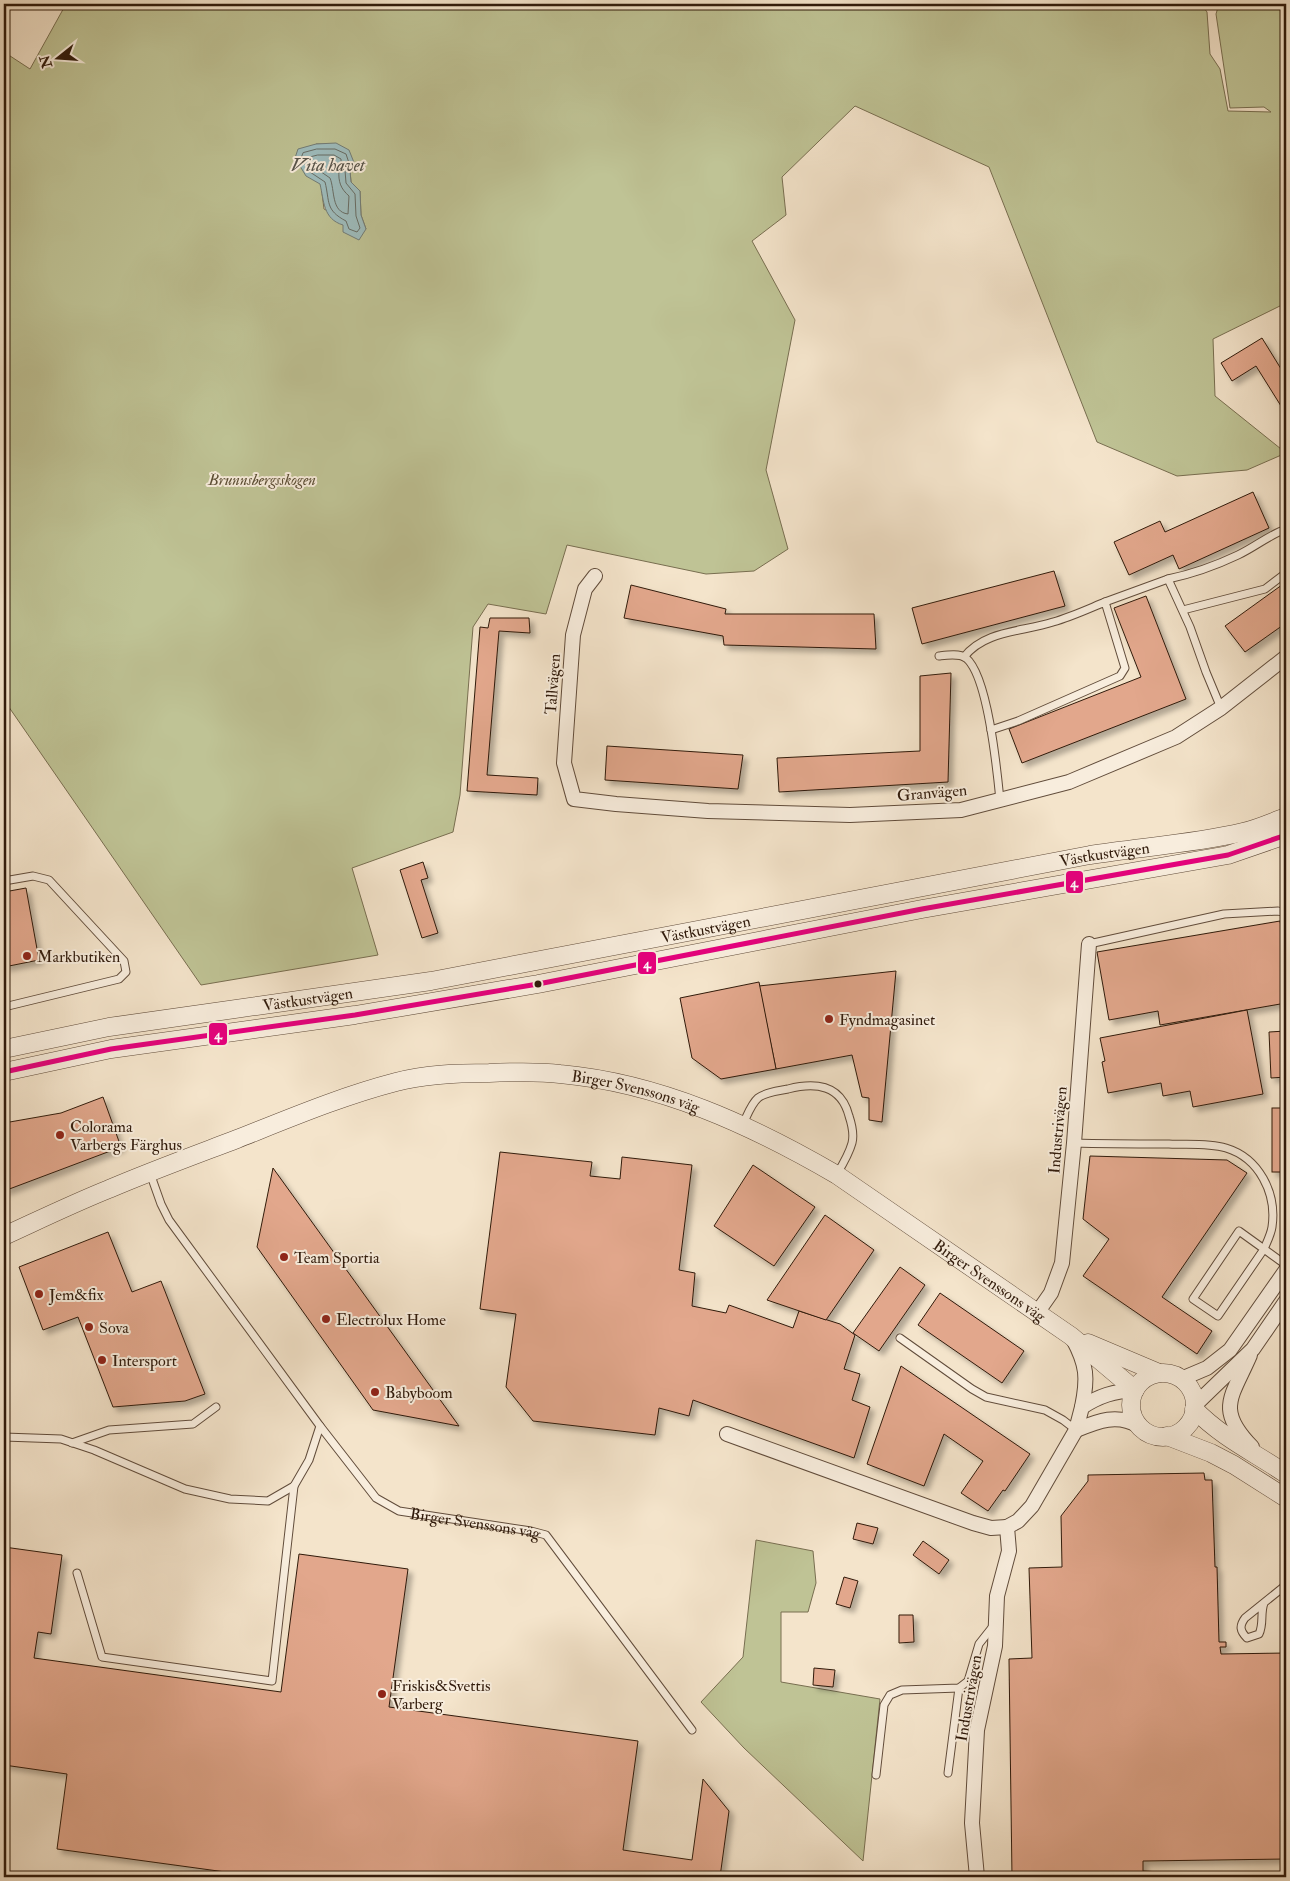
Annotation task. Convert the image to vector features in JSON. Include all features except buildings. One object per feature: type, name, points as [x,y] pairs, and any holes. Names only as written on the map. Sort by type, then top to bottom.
[{"type":"street","name":"Tallvägen","points":[[574,799],[564,763],[573,635],[585,589],[595,576]]},
{"type":"street","name":"Granvägen","points":[[574,799],[708,811],[850,815],[961,810],[1070,782],[1176,737],[1221,708],[1286,657]]},
{"type":"street","name":"Västkustvägen","points":[[4,1050],[109,1027],[431,981],[1090,855],[1131,848],[1197,841],[1245,832],[1286,817]]},
{"type":"street","name":"Västkustvägen","points":[[4,1072],[121,1048],[355,1015],[538,984],[931,907],[1228,855],[1286,835]]},
{"type":"street","name":"Industrivägen","points":[[1037,1313],[1051,1293],[1062,1263],[1074,1143],[1089,944]]},
{"type":"street","name":"Birger Svenssons väg","points":[[4,1236],[150,1172],[338,1100],[398,1081],[453,1074],[523,1072],[560,1074],[607,1080],[694,1105],[743,1124],[837,1175],[1071,1336],[1135,1390]]},
{"type":"street","name":"Birger Svenssons väg","points":[[4,1223],[108,1189]]},
{"type":"street","points":[[1167,1436],[1185,1427],[1193,1416],[1195,1407],[1191,1390],[1181,1379],[1207,1368],[1230,1350],[1286,1270]]},
{"type":"street","points":[[1195,1407],[1253,1348],[1286,1301]]},
{"type":"street","name":"Birger Svenssons väg","points":[[1071,1336],[1159,1373],[1167,1373],[1181,1379]]},
{"type":"street","points":[[727,1434],[973,1523],[991,1528],[1007,1527],[1018,1521],[1032,1506],[1076,1430],[1087,1385],[1081,1357],[1071,1336]]},
{"type":"street","points":[[1253,1348],[1232,1397],[1229,1410],[1233,1424],[1239,1434],[1264,1460]]},
{"type":"street","points":[[1139,1426],[1131,1404],[1135,1390],[1145,1379],[1159,1373]]},
{"type":"street","points":[[1082,1407],[1104,1395],[1118,1391],[1135,1390]]},
{"type":"street","points":[[1195,1407],[1215,1430],[1286,1474]]},
{"type":"street","points":[[1076,1430],[1093,1423],[1117,1418],[1132,1422],[1152,1434],[1167,1436],[1211,1453],[1234,1465],[1286,1498]]},
{"type":"street","name":"Industrivägen","points":[[977,1877],[972,1823],[977,1730],[995,1646],[997,1596],[1009,1551],[1007,1527]]},
{"type":"lane","points":[[964,657],[976,644],[990,637],[1053,622],[1168,579],[1182,576],[1239,555],[1276,532],[1286,529]]},
{"type":"lane","points":[[1183,610],[1265,589],[1286,573]]},
{"type":"lane","points":[[1168,579],[1183,610],[1221,708]]},
{"type":"lane","points":[[991,730],[1120,676],[1125,668],[1104,602]]},
{"type":"lane","points":[[939,656],[952,654],[964,657],[975,669],[991,730],[1000,800]]},
{"type":"lane","points":[[4,881],[33,876],[49,880],[124,961],[126,972],[119,980],[4,1008]]},
{"type":"lane","points":[[1089,944],[1224,914],[1278,911],[1286,913]]},
{"type":"lane","points":[[743,1124],[759,1097],[765,1094],[802,1086],[818,1086],[830,1089],[840,1097],[848,1112],[852,1126],[853,1142],[837,1175]]},
{"type":"lane","points":[[1074,1143],[1209,1145],[1236,1152],[1252,1162],[1267,1186],[1272,1212],[1272,1228],[1264,1248],[1218,1316],[1193,1299],[1239,1231],[1264,1248],[1286,1265]]},
{"type":"lane","name":"Birger Svenssons väg","points":[[150,1172],[161,1204],[169,1220],[320,1426],[376,1498],[399,1511],[531,1531],[546,1535],[692,1730]]},
{"type":"lane","points":[[900,1338],[972,1389],[986,1396],[1045,1410],[1076,1430]]},
{"type":"lane","points":[[72,1443],[110,1430],[193,1424],[216,1406]]},
{"type":"lane","points":[[77,1572],[102,1657],[272,1681],[294,1486],[309,1460],[320,1426]]},
{"type":"lane","points":[[4,1436],[61,1439],[185,1489],[230,1499],[268,1501],[294,1486]]},
{"type":"lane","points":[[1264,1603],[1261,1613],[1262,1628],[1259,1634],[1247,1638],[1241,1629],[1241,1623],[1245,1618],[1286,1585]]},
{"type":"lane","points":[[876,1775],[884,1705],[890,1694],[902,1690],[959,1688],[968,1680],[979,1644],[996,1622]]},
{"type":"lane","points":[[948,1773],[959,1688]]},
{"type":"green space","name":"Brunnsbergsskogen","points":[[66,4],[1201,4],[1207,12],[1210,54],[1220,69],[1228,111],[1271,112],[1264,107],[1230,108],[1216,14],[1219,4],[1275,4],[1286,7],[1286,215],[1281,241],[1286,250],[1286,303],[1213,339],[1215,396],[1286,453],[1247,470],[1177,476],[1097,442],[989,167],[855,106],[782,177],[786,215],[752,241],[795,320],[766,470],[788,549],[754,571],[706,574],[567,545],[546,614],[488,604],[473,627],[460,795],[453,832],[352,868],[378,955],[201,985],[4,700],[4,52],[30,69]],"holes":[[[316,144],[326,144],[350,170],[351,182],[360,191],[361,215],[366,229],[324,209]]]},
{"type":"green space","points":[[756,1540],[813,1551],[816,1583],[808,1612],[781,1612],[781,1682],[880,1699],[863,1861],[744,1748],[701,1702],[743,1657]]},
{"type":"water","name":"Vita havet","points":[[336,143],[349,150],[355,165],[350,171],[351,182],[360,191],[361,215],[366,229],[359,240],[343,232],[343,225],[336,222],[328,214],[320,184],[306,176],[295,158],[298,149],[316,144]]},
{"type":"transit line","name":"4","points":[[4,1072],[111,1049],[355,1015],[538,984],[922,909],[1228,855],[1286,835]]},
{"type":"place","name":"Markbutiken","points":[[27,956]]},
{"type":"place","name":"Fyndmagasinet","points":[[829,1019]]},
{"type":"place","name":"Colorama Varbergs Färghus","points":[[60,1135]]},
{"type":"place","name":"Team Sportia","points":[[284,1257]]},
{"type":"place","name":"Jem&fix","points":[[39,1294]]},
{"type":"place","name":"Electrolux Home","points":[[326,1319]]},
{"type":"place","name":"Sova","points":[[89,1327]]},
{"type":"place","name":"Intersport","points":[[102,1360]]},
{"type":"place","name":"Babyboom","points":[[375,1392]]},
{"type":"place","name":"Friskis&Svettis Varberg","points":[[382,1694]]}]
